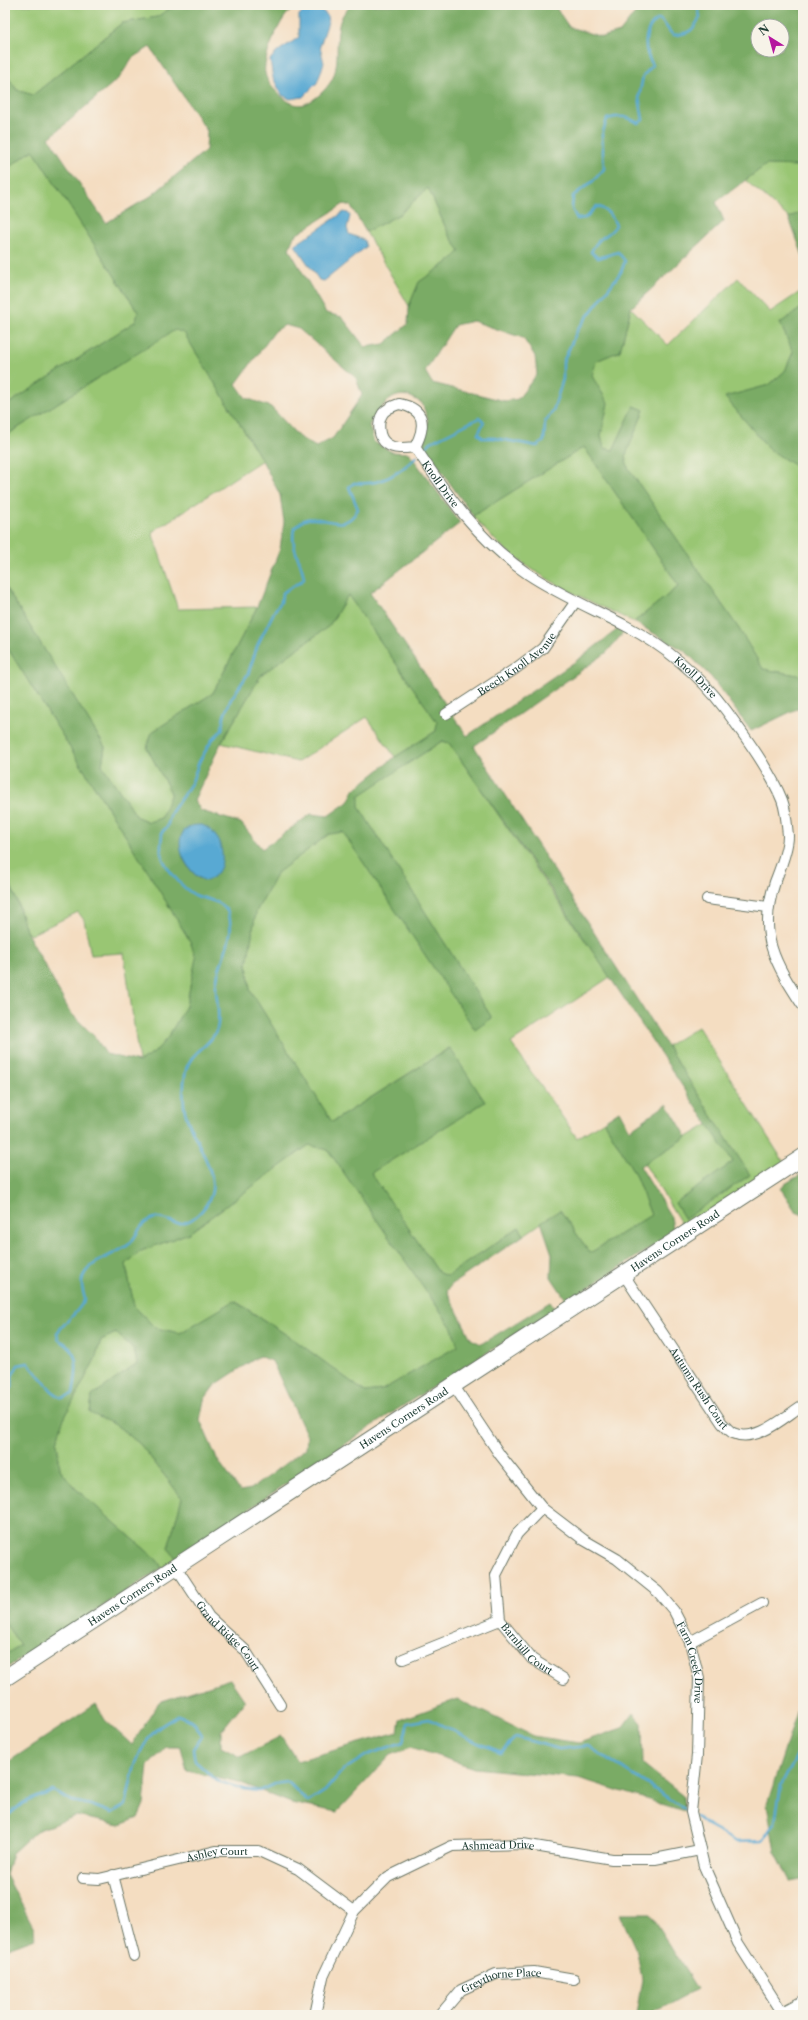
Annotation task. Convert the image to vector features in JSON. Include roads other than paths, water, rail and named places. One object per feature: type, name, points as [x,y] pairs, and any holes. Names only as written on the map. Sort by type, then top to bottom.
[{"type":"main road","name":"Havens Corners Road","points":[[5,1678],[803,1157]]},
{"type":"street","points":[[399,404],[409,406],[418,412],[422,422],[421,435],[414,447],[400,449],[387,444],[380,434],[379,422],[383,413],[390,407],[399,404]]},
{"type":"street","name":"Knoll Drive","points":[[414,447],[465,518],[490,544],[527,573],[576,601],[628,627],[667,652],[698,678],[724,708],[769,774],[783,801],[788,838],[768,907],[767,935],[779,968],[803,1006]]},
{"type":"street","name":"Beech Knoll Avenue","points":[[446,714],[543,648],[576,601]]},
{"type":"street","points":[[707,899],[768,907]]},
{"type":"street","name":"Autumn Rush Court","points":[[624,1275],[722,1423],[733,1433],[747,1436],[762,1431],[803,1404]]},
{"type":"street","name":"Farm Creek Drive","points":[[454,1386],[500,1455],[542,1508],[584,1540],[617,1560],[658,1592],[674,1611],[690,1642],[700,1678],[697,1755],[691,1812],[704,1866],[738,1943],[780,2013]]},
{"type":"street","name":"Barnhill Court","points":[[542,1508],[517,1534],[496,1575],[500,1620],[532,1658],[564,1679]]},
{"type":"street","name":"Grand Ridge Court","points":[[176,1566],[209,1616],[245,1650],[280,1705]]},
{"type":"street","points":[[690,1642],[762,1603]]},
{"type":"street","points":[[403,1659],[500,1620]]},
{"type":"street","name":"Ashmead Drive","points":[[315,2015],[323,1977],[354,1911],[388,1877],[452,1846],[523,1844],[612,1859],[655,1859],[700,1850]]},
{"type":"street","name":"Ashley Court","points":[[83,1878],[99,1879],[216,1851],[259,1851],[298,1869],[354,1911]]},
{"type":"street","points":[[113,1875],[134,1956]]},
{"type":"street","name":"Greythorne Place","points":[[440,2015],[462,1990],[496,1974],[534,1972],[574,1979]]},
{"type":"street","points":[[780,2013],[803,2001]]},
{"type":"water","points":[[307,7],[318,7],[327,15],[328,22],[320,46],[324,63],[317,83],[303,97],[290,99],[282,95],[273,78],[270,60],[279,50],[299,37],[299,15]]},
{"type":"water","points":[[344,212],[348,213],[350,216],[347,228],[349,234],[364,240],[366,247],[324,281],[319,280],[295,245]]},
{"type":"water","points":[[202,825],[210,829],[216,836],[222,853],[222,861],[219,870],[214,876],[206,881],[199,878],[187,865],[180,848],[180,840],[183,833],[190,826]]},
{"type":"waterway","points":[[421,452],[431,442],[479,418],[484,422],[478,434],[483,438],[494,438],[537,446],[544,441],[545,422],[553,411],[563,379],[563,362],[578,329],[621,272],[625,261],[618,252],[598,258],[591,252],[597,242],[610,232],[616,225],[609,213],[597,206],[585,218],[577,219],[572,209],[573,196],[593,181],[604,169],[602,135],[607,119],[623,117],[638,123],[643,120],[639,97],[643,76],[653,65],[647,53],[646,47],[649,28],[659,19],[673,35],[687,33],[693,29],[700,17],[698,8],[691,5]]},
{"type":"waterway","points":[[5,1397],[12,1387],[12,1376],[18,1365],[28,1363],[52,1391],[62,1398],[73,1394],[76,1376],[75,1357],[68,1346],[59,1340],[57,1333],[79,1309],[85,1299],[82,1283],[85,1273],[93,1265],[128,1245],[141,1226],[149,1220],[158,1218],[175,1223],[187,1222],[202,1211],[209,1200],[212,1186],[211,1176],[204,1155],[189,1124],[183,1098],[188,1064],[196,1053],[211,1040],[217,1029],[219,1019],[216,987],[217,978],[229,941],[230,922],[228,913],[222,905],[190,892],[170,871],[161,853],[162,832],[167,827],[171,813],[192,782],[199,762],[212,740],[222,730],[224,716],[231,699],[248,674],[258,644],[275,610],[281,602],[282,594],[304,579],[295,549],[293,536],[294,528],[304,520],[311,519],[333,522],[346,521],[352,517],[358,509],[349,487],[354,483],[372,483],[381,481],[396,473],[417,456]]},
{"type":"waterway","points":[[5,1818],[23,1803],[53,1791],[72,1801],[91,1805],[112,1813],[126,1805],[136,1764],[144,1745],[157,1729],[178,1715],[193,1721],[202,1735],[193,1749],[195,1761],[217,1781],[243,1789],[259,1791],[274,1784],[288,1782],[308,1802],[325,1791],[342,1771],[367,1755],[403,1742],[408,1723],[429,1719],[478,1743],[501,1752],[516,1737],[559,1749],[588,1746],[688,1811]]},
{"type":"waterway","points":[[695,1816],[711,1828],[737,1842],[762,1841],[775,1822],[781,1786],[799,1751],[799,1725],[803,1723]]}]
